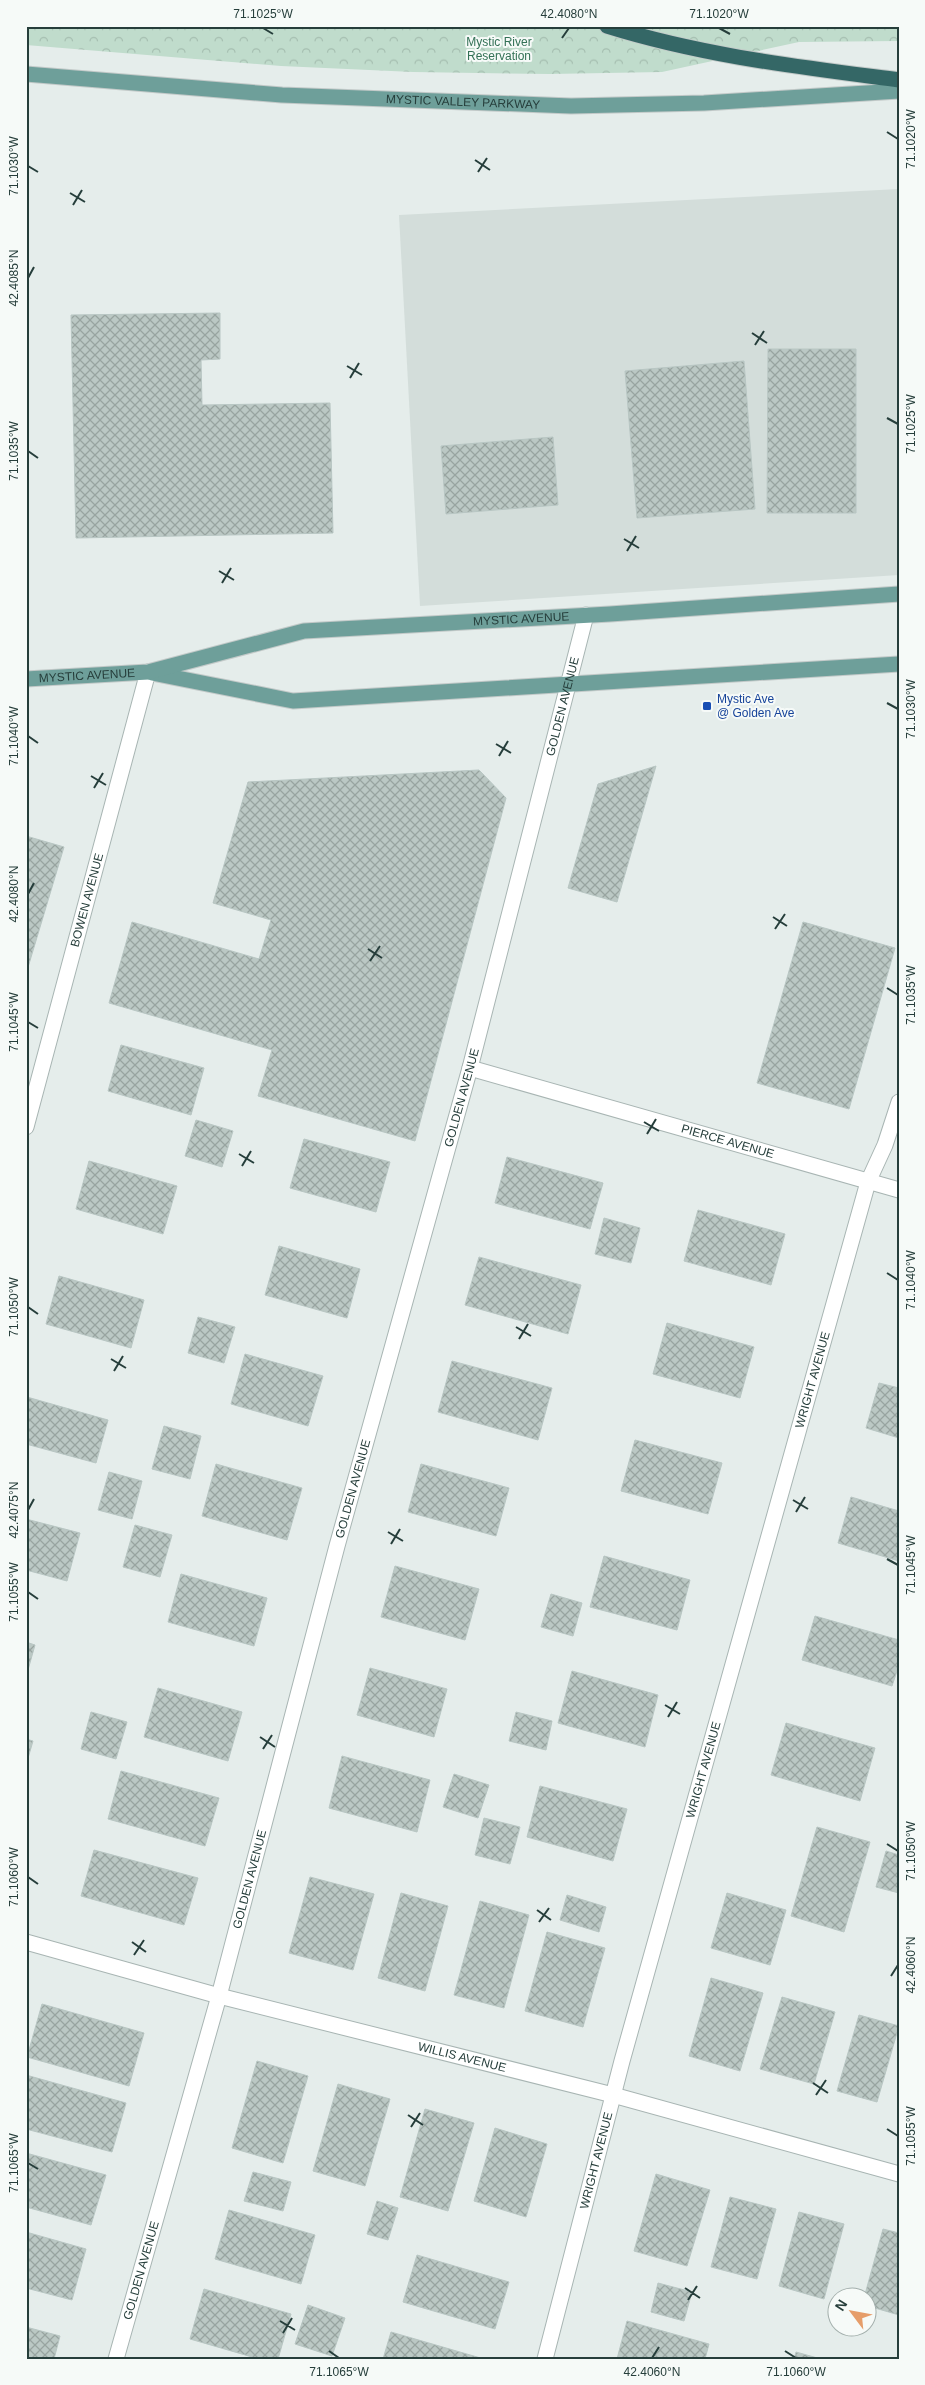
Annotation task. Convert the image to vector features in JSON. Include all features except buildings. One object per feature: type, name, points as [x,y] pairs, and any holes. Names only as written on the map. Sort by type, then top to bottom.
[{"type":"highway","points":[[607,26],[678,46],[730,57],[899,80]]},
{"type":"main road","name":"MYSTIC VALLEY PARKWAY","points":[[26,74],[273,95],[562,106],[686,104],[899,91]]},
{"type":"main road","name":"MYSTIC AVENUE","points":[[26,679],[148,672],[304,631],[586,615],[899,594]]},
{"type":"main road","name":"MYSTIC AVENUE","points":[[148,672],[293,701],[899,664]]},
{"type":"street","name":"GOLDEN AVENUE","points":[[116,2359],[219,1996],[337,1546],[470,1068],[586,615]]},
{"type":"street","name":"BOWEN AVENUE","points":[[26,1127],[148,672]]},
{"type":"street","name":"PIERCE AVENUE","points":[[470,1068],[899,1190]]},
{"type":"street","name":"WRIGHT AVENUE","points":[[544,2359],[613,2096],[868,1182],[885,1145],[899,1102]]},
{"type":"street","name":"WILLIS AVENUE","points":[[26,1942],[219,1996],[613,2096],[899,2174]]},
{"type":"shaded area","points":[[899,189],[899,575],[420,606],[399,215]]},
{"type":"green space","name":"Mystic River Reservation","points":[[26,26],[899,26],[899,41],[799,42],[662,72],[550,74],[413,72],[281,66],[26,45]]},
{"type":"place","name":"Mystic Ave @ Golden Ave","points":[[707,706]]}]
